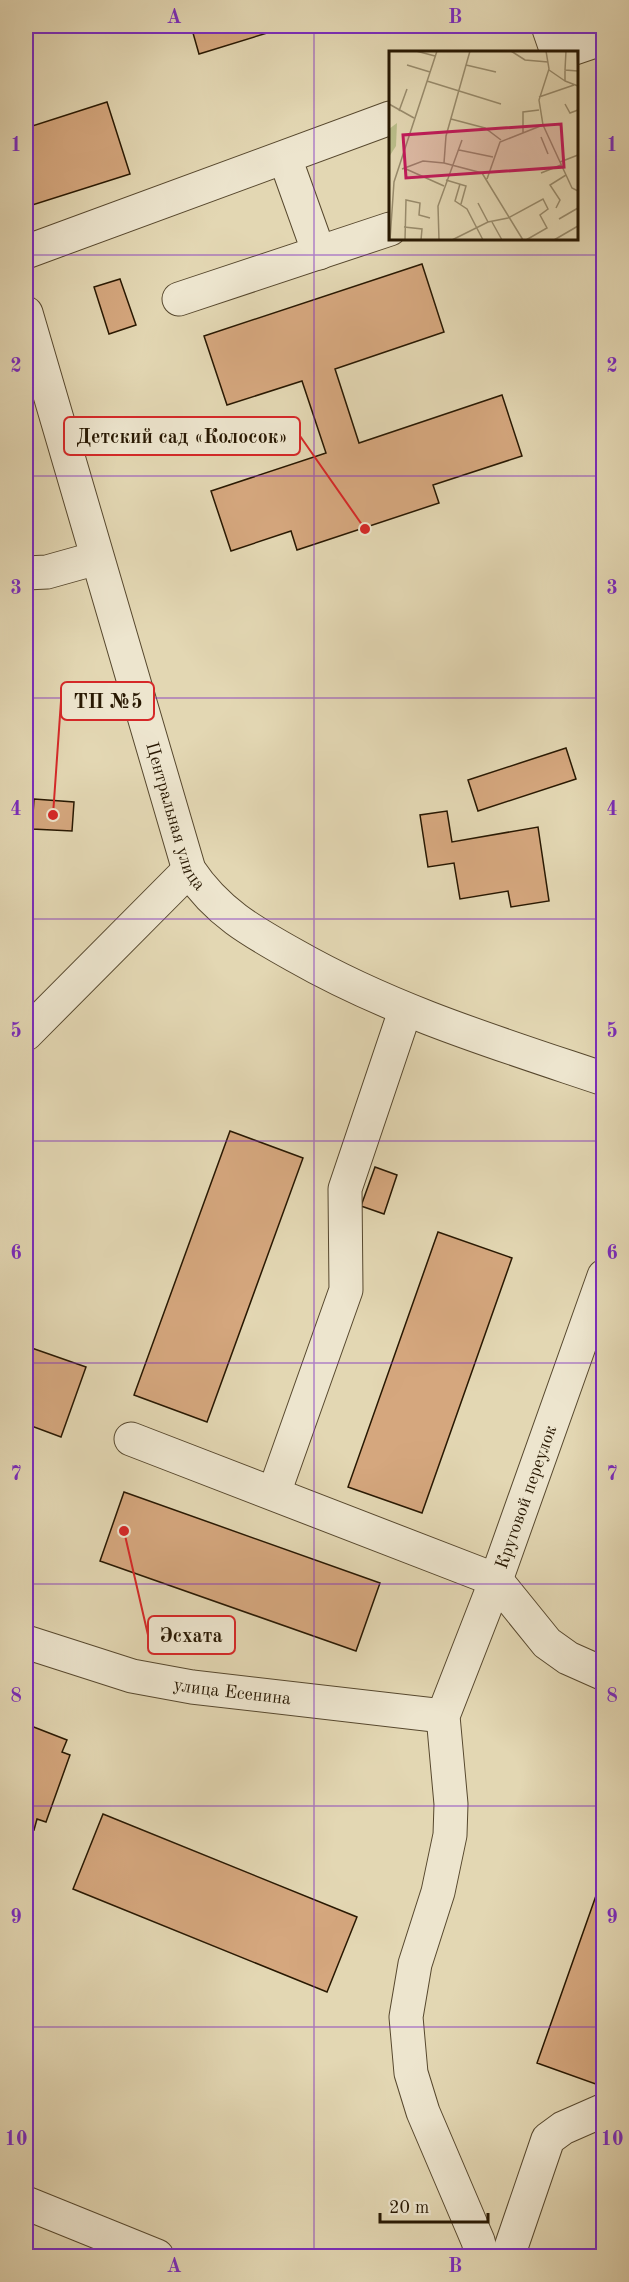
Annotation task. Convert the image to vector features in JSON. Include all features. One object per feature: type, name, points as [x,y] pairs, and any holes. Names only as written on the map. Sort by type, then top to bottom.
[{"type":"street","points":[[548,26],[557,51]]},
{"type":"street","points":[[570,51],[602,46]]},
{"type":"street","points":[[26,252],[389,118]]},
{"type":"street","points":[[285,158],[319,253]]},
{"type":"street","points":[[179,299],[389,229]]},
{"type":"street","name":"Центральная улица","points":[[26,313],[189,870],[204,893],[229,916],[321,970],[405,1011],[603,1078]]},
{"type":"street","points":[[26,573],[47,572],[97,558]]},
{"type":"street","points":[[26,1034],[189,870]]},
{"type":"street","points":[[274,1493],[346,1290],[345,1189],[405,1011]]},
{"type":"street","name":"Круговой переулок","points":[[443,1716],[496,1580],[603,1276]]},
{"type":"street","points":[[131,1439],[496,1580],[547,1643],[568,1658],[603,1674]]},
{"type":"street","name":"улица Есенина","points":[[26,1642],[132,1676],[192,1687],[443,1716]]},
{"type":"street","points":[[443,1716],[451,1804],[450,1835],[438,1892],[415,1964],[406,2017],[411,2073],[423,2112],[478,2241],[482,2256]]},
{"type":"street","points":[[508,2256],[548,2139],[563,2127],[603,2110]]},
{"type":"street","points":[[26,2203],[157,2256]]},
{"type":"building","points":[[191,26],[276,26],[277,30],[199,54]]},
{"type":"building","points":[[107,102],[130,174],[26,207],[26,128]]},
{"type":"building","points":[[422,264],[444,332],[335,369],[359,443],[502,395],[522,456],[433,485],[439,503],[297,550],[291,531],[231,551],[211,491],[326,453],[302,381],[227,405],[204,336]]},
{"type":"building","points":[[120,279],[136,325],[109,334],[94,287]]},
{"type":"building","points":[[566,748],[576,779],[478,811],[468,780]]},
{"type":"building","points":[[34,799],[74,802],[72,831],[32,829]]},
{"type":"building","points":[[447,811],[452,842],[538,827],[549,901],[511,907],[508,891],[460,899],[454,863],[428,867],[420,815]]},
{"type":"building","points":[[230,1131],[303,1158],[207,1422],[134,1395]]},
{"type":"building","points":[[375,1167],[397,1175],[384,1214],[361,1206]]},
{"type":"building","points":[[438,1232],[512,1258],[422,1513],[348,1487]]},
{"type":"building","points":[[26,1346],[86,1367],[61,1437],[26,1424]]},
{"type":"building","points":[[124,1492],[380,1583],[356,1651],[100,1561]]},
{"type":"building","points":[[26,1724],[67,1740],[62,1752],[70,1755],[46,1822],[37,1819],[34,1830],[26,1827]]},
{"type":"building","points":[[103,1814],[357,1917],[327,1992],[73,1889]]},
{"type":"building","points":[[604,1873],[604,2087],[537,2063]]},
{"type":"place","name":"Детский сад «Колосок»","points":[[365,529]]},
{"type":"place","name":"ТП №5","points":[[53,815]]},
{"type":"place","name":"Эсхата","points":[[124,1531]]}]
